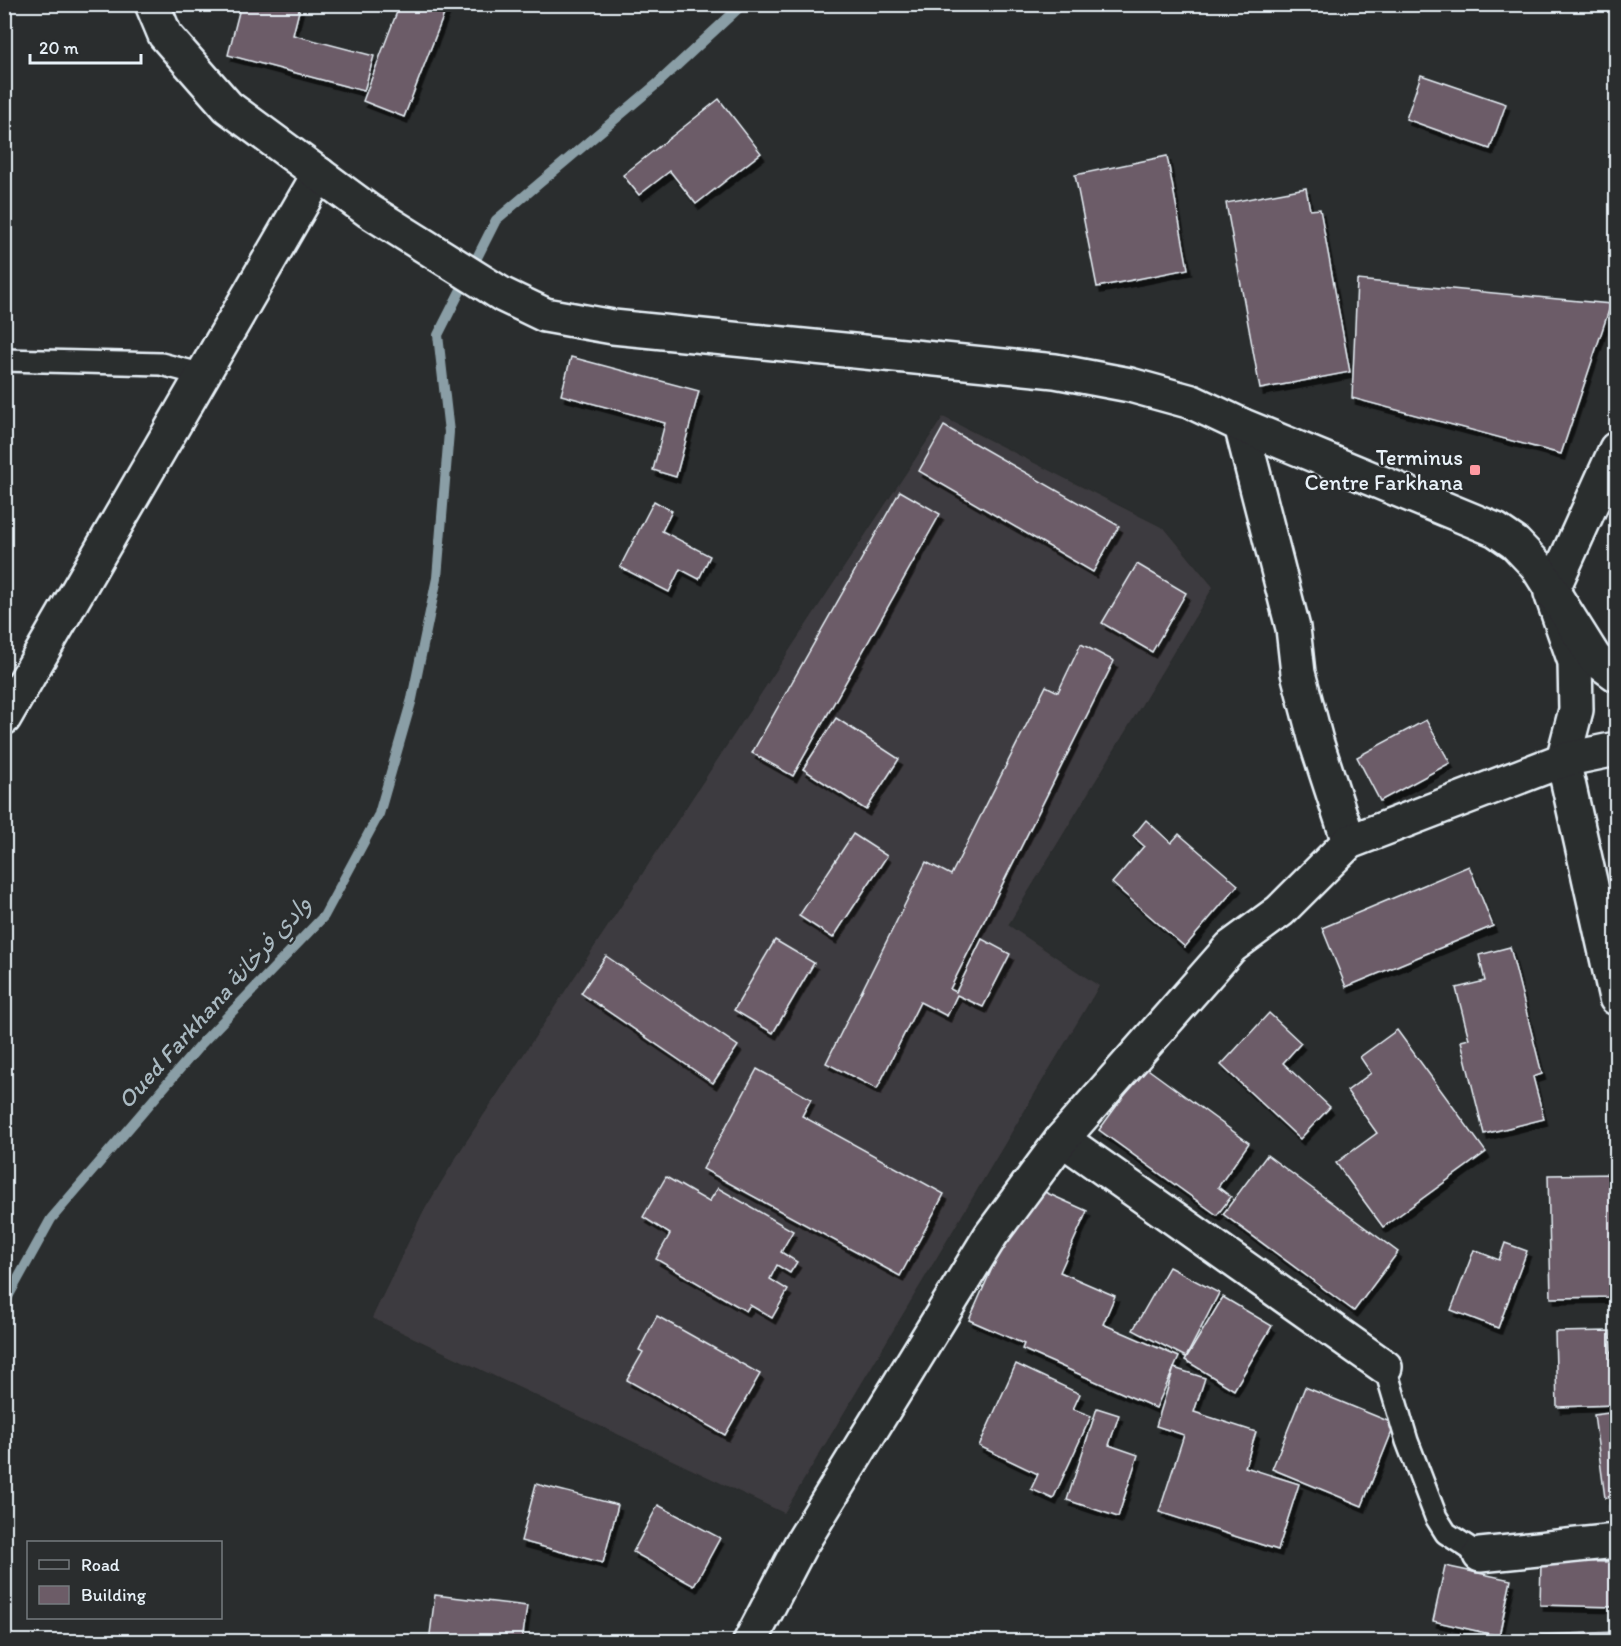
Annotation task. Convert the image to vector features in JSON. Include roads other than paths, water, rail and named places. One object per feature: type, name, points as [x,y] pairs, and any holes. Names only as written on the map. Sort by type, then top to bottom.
[{"type":"street","points":[[152,4],[165,35],[228,107],[369,211],[503,295],[545,315],[613,327],[1055,371],[1130,385],[1192,402],[1241,425],[1496,530],[1515,543],[1536,565],[1551,593],[1595,659],[1617,674]]},
{"type":"street","points":[[4,718],[319,174]]},
{"type":"street","points":[[1241,425],[1293,628],[1298,673],[1316,741],[1348,842]]},
{"type":"street","points":[[1617,448],[1551,593],[1575,662],[1576,710],[1563,760],[1617,998]]},
{"type":"street","points":[[750,1641],[800,1545],[991,1235],[1062,1139],[1231,947],[1280,910],[1348,842],[1563,760],[1617,749]]},
{"type":"street","points":[[1062,1139],[1385,1367]]},
{"type":"street","points":[[1480,1555],[1617,1541]]},
{"type":"lane","points":[[4,360],[161,363],[204,375]]},
{"type":"lane","points":[[1385,1367],[1407,1441],[1436,1517],[1446,1533],[1480,1555]]},
{"type":"waterway","name":"Oued Farkhana وادي فرخانة","points":[[4,1304],[51,1219],[202,1043],[324,916],[379,814],[412,699],[437,578],[449,432],[438,335],[496,220],[658,83],[743,4]]},
{"type":"place","name":"Terminus Centre Farkhana","points":[[1475,470]]}]
